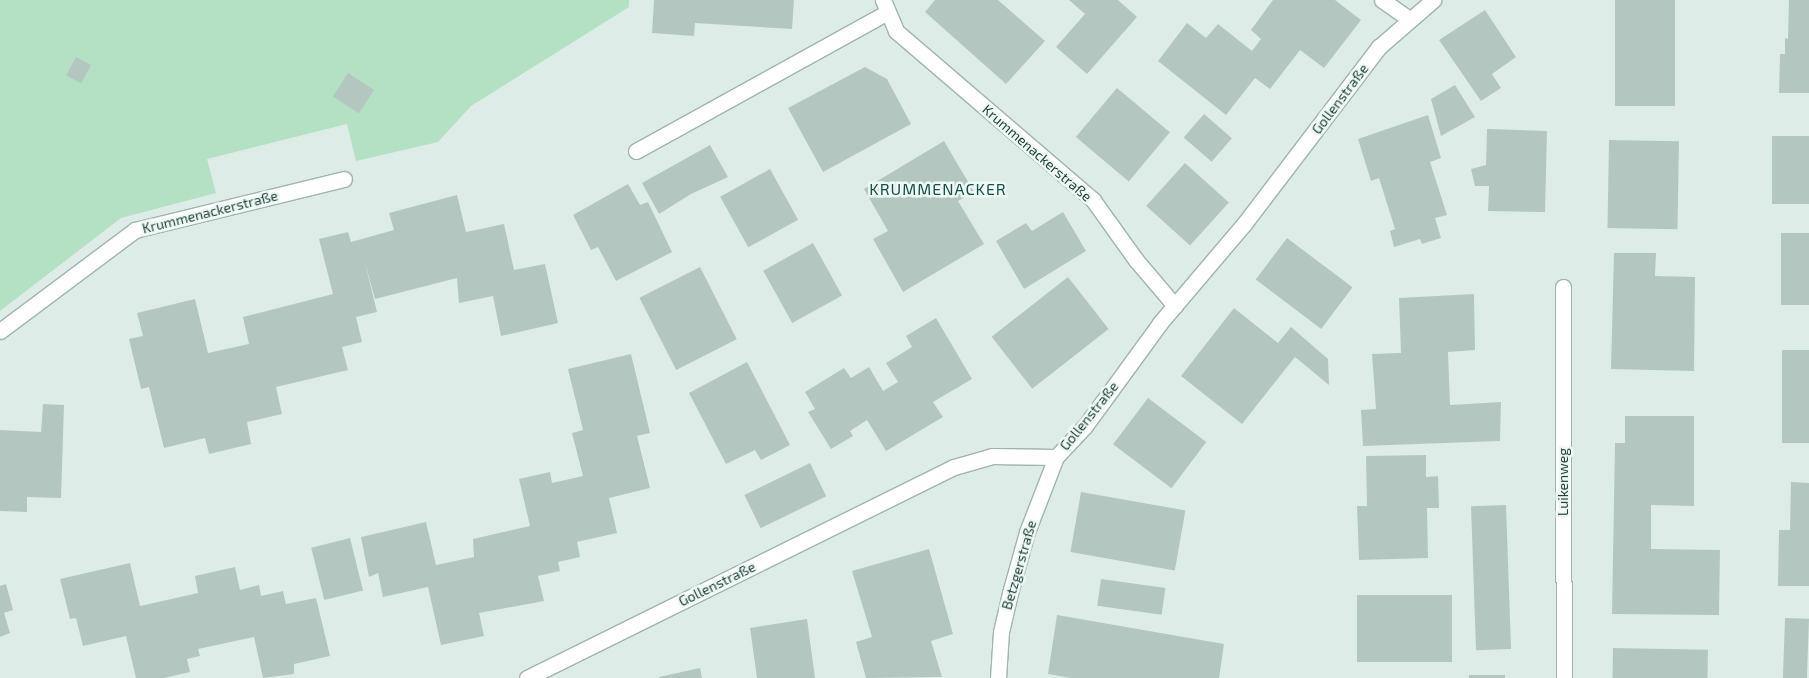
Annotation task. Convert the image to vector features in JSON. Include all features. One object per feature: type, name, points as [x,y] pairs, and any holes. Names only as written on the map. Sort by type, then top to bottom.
[{"type":"street","points":[[1382,0],[1408,18]]},
{"type":"street","name":"Gollenstraße","points":[[527,678],[954,467],[992,456],[1056,457],[1085,426],[1174,306],[1244,224],[1379,47],[1408,18],[1433,0]]},
{"type":"street","name":"Krummenackerstraße","points":[[636,151],[884,7],[892,26],[905,39],[1093,200],[1136,260],[1174,306]]},
{"type":"street","name":"Krummenackerstraße","points":[[0,331],[39,304],[136,230],[344,179]]},
{"type":"street","name":"Luikenweg","points":[[1563,287],[1564,678]]},
{"type":"street","name":"Betzgerstraße","points":[[998,678],[1001,632],[1010,593],[1027,532],[1056,457]]},
{"type":"green space","points":[[0,0],[629,0],[629,7],[471,106],[438,142],[356,161],[347,124],[207,159],[216,193],[121,218],[0,311]]},
{"type":"building","points":[[654,0],[794,0],[792,29],[695,23],[694,36],[652,33]]},
{"type":"building","points":[[935,0],[998,0],[1045,41],[1006,84],[925,12]]},
{"type":"building","points":[[1069,0],[1118,0],[1137,17],[1087,74],[1056,47],[1085,14]]},
{"type":"building","points":[[1273,0],[1335,0],[1361,20],[1324,68],[1300,50],[1270,89],[1255,78],[1226,115],[1158,61],[1187,23],[1206,38],[1218,24],[1252,51],[1261,39],[1251,30]]},
{"type":"building","points":[[1615,0],[1675,0],[1675,106],[1615,106]]},
{"type":"building","points":[[1789,0],[1809,0],[1809,93],[1779,93],[1780,54],[1785,54],[1785,38],[1788,39]]},
{"type":"building","points":[[1485,10],[1516,57],[1492,74],[1501,88],[1481,101],[1439,40]]},
{"type":"building","points":[[76,57],[91,65],[81,84],[66,76]]},
{"type":"building","points":[[865,67],[887,79],[911,124],[823,172],[788,108]]},
{"type":"building","points":[[348,73],[374,90],[359,113],[333,96]]},
{"type":"building","points":[[1455,85],[1475,117],[1441,136],[1431,99]]},
{"type":"building","points":[[1117,88],[1170,132],[1129,181],[1076,137]]},
{"type":"building","points":[[1204,114],[1232,138],[1212,162],[1184,137]]},
{"type":"building","points":[[1428,115],[1441,158],[1430,162],[1447,215],[1435,218],[1441,238],[1422,244],[1420,239],[1394,247],[1390,231],[1395,229],[1379,178],[1371,181],[1358,139]]},
{"type":"building","points":[[1487,129],[1547,131],[1545,212],[1488,211],[1489,186],[1475,186],[1471,169],[1486,165]]},
{"type":"building","points":[[1772,136],[1809,136],[1809,204],[1772,204]]},
{"type":"building","points":[[1609,140],[1679,141],[1677,229],[1607,228]]},
{"type":"building","points":[[944,141],[974,192],[958,201],[984,244],[903,292],[873,239],[888,231],[864,189]]},
{"type":"building","points":[[710,145],[728,177],[691,194],[659,214],[642,183]]},
{"type":"building","points":[[1185,163],[1229,202],[1190,246],[1146,206]]},
{"type":"building","points":[[770,169],[798,220],[748,247],[720,197]]},
{"type":"building","points":[[628,184],[640,205],[648,202],[672,252],[616,281],[598,247],[591,250],[573,215]]},
{"type":"building","points":[[457,195],[466,232],[504,224],[514,270],[545,264],[558,323],[501,336],[493,296],[459,303],[457,278],[375,299],[365,263],[377,312],[356,317],[362,342],[342,347],[348,370],[276,387],[282,414],[247,422],[251,444],[209,454],[205,438],[164,448],[149,387],[141,389],[129,339],[143,336],[137,313],[195,299],[208,353],[249,344],[243,317],[333,294],[319,239],[348,232],[351,242],[394,230],[389,213]]},
{"type":"building","points":[[1063,212],[1086,251],[1024,289],[996,241],[1026,223],[1032,231]]},
{"type":"building","points":[[1781,233],[1809,233],[1809,305],[1781,305]]},
{"type":"building","points":[[1287,238],[1352,287],[1321,329],[1256,280]]},
{"type":"building","points":[[813,243],[842,295],[792,323],[763,271]]},
{"type":"building","points":[[1614,253],[1656,253],[1655,276],[1695,277],[1694,371],[1611,369]]},
{"type":"building","points":[[700,267],[737,339],[676,370],[639,298]]},
{"type":"building","points":[[1068,277],[1109,329],[1032,389],[992,337]]},
{"type":"building","points":[[1474,294],[1475,350],[1448,352],[1450,405],[1501,402],[1500,441],[1363,446],[1361,410],[1376,409],[1372,354],[1401,353],[1399,298]]},
{"type":"building","points":[[1234,308],[1278,343],[1291,327],[1328,359],[1329,385],[1295,357],[1242,424],[1181,376]]},
{"type":"building","points":[[936,318],[972,379],[933,402],[943,417],[886,451],[867,420],[850,431],[853,436],[831,449],[808,412],[815,409],[805,392],[844,368],[851,378],[869,367],[883,391],[898,382],[886,363],[912,347],[906,336]]},
{"type":"building","points":[[1782,350],[1809,350],[1809,443],[1782,443]]},
{"type":"building","points":[[631,354],[650,433],[637,436],[650,488],[609,498],[617,533],[577,542],[580,557],[558,562],[560,571],[538,576],[544,601],[479,613],[484,636],[441,645],[428,587],[383,597],[378,573],[369,577],[361,537],[426,522],[436,565],[474,557],[473,539],[530,526],[519,479],[550,472],[552,483],[583,476],[572,433],[583,430],[568,369]]},
{"type":"building","points":[[747,362],[790,445],[761,460],[755,450],[726,464],[689,393]]},
{"type":"building","points":[[1148,398],[1206,442],[1171,488],[1113,444]]},
{"type":"building","points":[[43,404],[64,405],[61,498],[27,497],[27,512],[0,511],[0,430],[41,432]]},
{"type":"building","points":[[1625,416],[1694,416],[1694,506],[1651,505],[1651,549],[1720,550],[1719,615],[1612,614],[1615,443],[1625,443]]},
{"type":"building","points":[[1426,455],[1426,477],[1438,476],[1439,508],[1427,508],[1428,558],[1359,560],[1357,506],[1367,506],[1366,456]]},
{"type":"building","points":[[810,463],[826,496],[761,528],[744,495]]},
{"type":"building","points":[[1791,482],[1809,483],[1809,586],[1778,586],[1779,530],[1790,530]]},
{"type":"building","points":[[1081,492],[1185,510],[1175,570],[1070,552]]},
{"type":"building","points":[[1506,505],[1511,649],[1476,650],[1471,506]]},
{"type":"building","points":[[350,538],[363,590],[324,600],[311,548]]},
{"type":"building","points":[[929,549],[953,634],[931,641],[942,677],[866,678],[856,642],[872,637],[852,571]]},
{"type":"building","points":[[130,563],[140,606],[198,593],[195,576],[235,567],[240,590],[259,585],[261,596],[283,591],[286,604],[316,598],[330,656],[294,664],[294,674],[263,678],[254,637],[198,649],[200,656],[187,659],[190,672],[164,678],[136,678],[126,636],[83,646],[76,618],[70,619],[60,579]]},
{"type":"building","points":[[1101,579],[1165,588],[1162,615],[1097,606]]},
{"type":"building","points":[[6,584],[13,610],[4,613],[10,633],[0,637],[0,586]]},
{"type":"building","points":[[1357,595],[1452,595],[1452,662],[1357,662]]},
{"type":"building","points":[[1057,615],[1224,644],[1219,678],[1071,678],[1048,674]]},
{"type":"building","points":[[1785,618],[1809,619],[1807,678],[1783,678]]},
{"type":"building","points":[[807,619],[815,678],[757,678],[750,628]]},
{"type":"building","points":[[1613,648],[1708,650],[1707,678],[1612,678]]},
{"type":"building","points":[[700,668],[702,678],[659,678],[659,677]]},
{"type":"building","points":[[1469,675],[1505,675],[1505,678],[1469,678]]},
{"type":"district","name":"KRUMMENACKER","points":[[938,189]]}]
